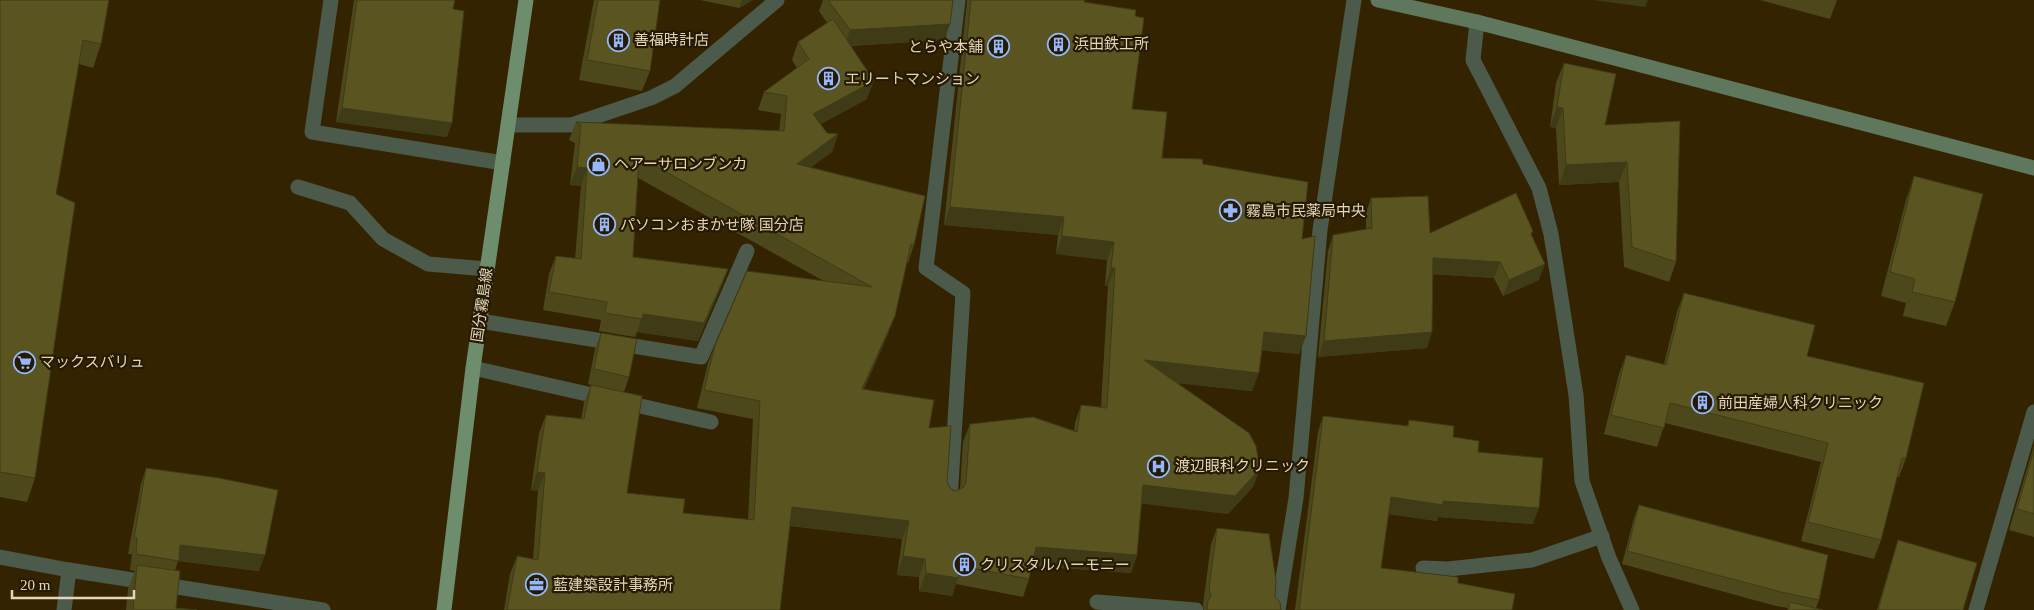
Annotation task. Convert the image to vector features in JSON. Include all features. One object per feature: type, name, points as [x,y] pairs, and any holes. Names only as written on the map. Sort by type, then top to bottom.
[{"type":"main road","name":"国分霧島線","points":[[444,610],[473,368],[526,0]]},
{"type":"street","points":[[331,0],[312,132],[503,162]]},
{"type":"street","points":[[508,125],[571,125],[651,98],[675,86],[777,0]]},
{"type":"street","points":[[950,500],[963,293],[926,268],[958,0]]},
{"type":"street","points":[[1278,610],[1296,498],[1320,230],[1354,0]]},
{"type":"street","points":[[1378,0],[1477,22],[2034,168]]},
{"type":"street","points":[[1477,22],[1474,60],[1539,188],[1551,234],[1576,395],[1582,481],[1609,558],[1632,610]]},
{"type":"street","points":[[298,187],[350,203],[384,239],[428,264],[487,269]]},
{"type":"street","points":[[480,320],[701,357],[747,252]]},
{"type":"street","points":[[473,368],[711,422]]},
{"type":"street","points":[[1976,610],[2034,412]]},
{"type":"street","points":[[1423,568],[1448,569],[1532,560],[1602,536]]},
{"type":"street","points":[[0,556],[69,570],[323,610]]},
{"type":"street","points":[[64,610],[69,570]]},
{"type":"street","points":[[1097,602],[1196,610]]},
{"type":"building","name":"マックスバリュ","points":[[0,0],[109,0],[101,44],[83,40],[56,194],[75,203],[35,478],[0,472]]},
{"type":"building","points":[[357,0],[455,0],[453,9],[464,11],[452,123],[342,108]]},
{"type":"building","name":"善福時計店","points":[[598,0],[660,0],[650,71],[587,60]]},
{"type":"building","points":[[828,0],[953,0],[950,24],[850,30]]},
{"type":"building","points":[[971,0],[1085,0],[1084,2],[1136,10],[1135,16],[1144,18],[1132,109],[1167,112],[1162,158],[1202,159],[1203,164],[1308,182],[1302,239],[1315,236],[1306,336],[1264,332],[1259,373],[1144,360],[1249,433],[1256,446],[1260,469],[1235,496],[1143,485],[1137,555],[1036,547],[1029,579],[961,566],[958,578],[926,573],[925,559],[903,556],[909,521],[792,507],[780,610],[507,610],[517,556],[538,560],[545,473],[537,472],[546,415],[584,419],[591,385],[642,396],[627,493],[685,499],[683,513],[754,520],[760,401],[704,390],[715,345],[747,271],[872,287],[639,157],[633,257],[728,269],[704,323],[643,314],[642,319],[605,313],[607,302],[549,292],[556,256],[581,259],[587,168],[577,167],[581,125],[576,122],[784,131],[787,96],[764,92],[809,59],[798,42],[833,19],[874,81],[813,114],[827,133],[838,134],[797,164],[925,196],[914,245],[911,244],[895,316],[862,389],[934,400],[929,428],[951,426],[947,482],[951,489],[956,491],[964,487],[966,483],[970,424],[1033,417],[1077,432],[1081,405],[1107,408],[1115,268],[1111,268],[1114,242],[1062,236],[1064,217],[950,207]]},
{"type":"building","points":[[1564,63],[1616,74],[1605,125],[1680,121],[1676,262],[1632,247],[1627,162],[1566,165],[1563,108],[1557,107]]},
{"type":"building","points":[[1914,176],[1983,194],[1955,302],[1912,292],[1915,279],[1890,272]]},
{"type":"building","points":[[1516,193],[1533,231],[1531,234],[1545,264],[1509,280],[1500,262],[1433,258],[1432,332],[1324,341],[1333,235],[1372,228],[1371,198],[1428,196],[1430,233]]},
{"type":"building","points":[[1684,293],[1815,325],[1807,356],[1924,383],[1906,458],[1902,458],[1881,540],[1808,522],[1828,443],[1670,403],[1664,428],[1611,415],[1626,355],[1666,365]]},
{"type":"building","points":[[601,333],[637,339],[629,377],[594,369]]},
{"type":"building","points":[[1323,416],[1408,426],[1409,420],[1454,426],[1453,437],[1479,441],[1478,452],[1543,458],[1539,508],[1443,501],[1443,505],[1391,497],[1381,568],[1458,577],[1458,583],[1515,594],[1512,610],[1299,610]]},
{"type":"building","points":[[2034,450],[2034,514],[2017,509]]},
{"type":"building","points":[[146,468],[219,478],[278,490],[265,555],[180,545],[179,561],[136,554],[137,538],[134,538]]},
{"type":"building","points":[[1639,505],[1828,555],[1819,600],[1781,592],[1627,551]]},
{"type":"building","points":[[1217,528],[1269,534],[1276,581],[1275,597],[1280,602],[1281,610],[1207,610],[1211,595],[1209,589]]},
{"type":"building","points":[[1898,540],[1977,563],[1963,610],[1878,610]]},
{"type":"building","points":[[137,565],[180,571],[176,608],[197,610],[133,610]]},
{"type":"building","points":[[1790,602],[1823,610],[1788,610]]},
{"type":"place","name":"善福時計店","points":[[618,40]]},
{"type":"place","name":"浜田鉄工所","points":[[1058,44]]},
{"type":"place","name":"とらや本舗","points":[[999,47]]},
{"type":"place","name":"エリートマンション","points":[[829,79]]},
{"type":"place","name":"ヘアーサロンブンカ","points":[[598,164]]},
{"type":"place","name":"霧島市民薬局中央","points":[[1230,211]]},
{"type":"place","name":"パソコンおまかせ隊 国分店","points":[[604,225]]},
{"type":"place","name":"マックスバリュ","points":[[24,362]]},
{"type":"place","name":"前田産婦人科クリニック","points":[[1702,403]]},
{"type":"place","name":"渡辺眼科クリニック","points":[[1159,466]]},
{"type":"place","name":"クリスタルハーモニー","points":[[964,565]]},
{"type":"place","name":"藍建築設計事務所","points":[[537,585]]}]
